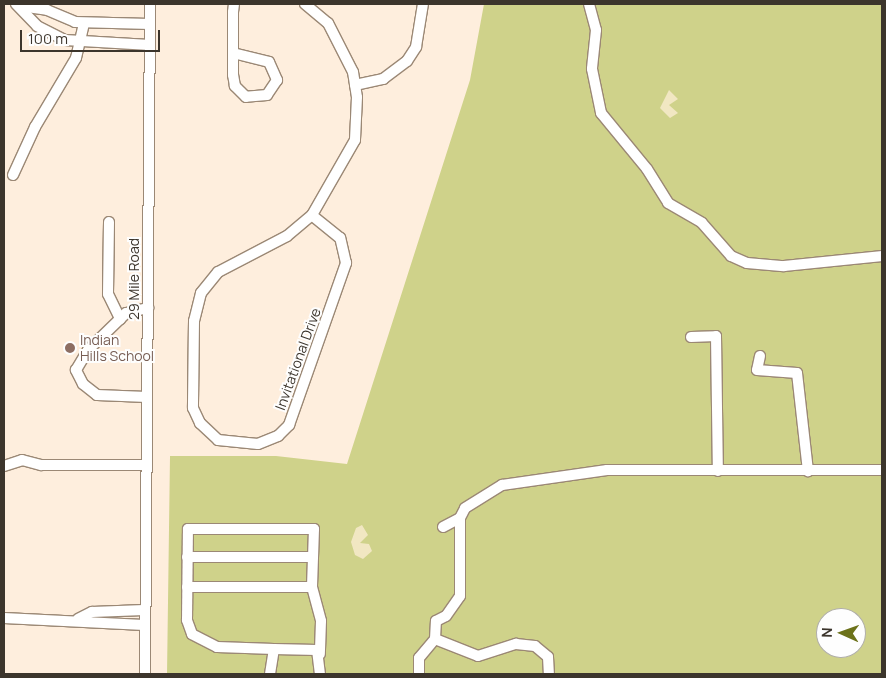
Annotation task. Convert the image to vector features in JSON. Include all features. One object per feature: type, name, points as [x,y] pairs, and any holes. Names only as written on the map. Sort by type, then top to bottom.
[{"type":"street","name":"29 Mile Road","points":[[145,674],[150,4]]},
{"type":"street","points":[[233,53],[269,62],[277,80],[267,95],[256,98],[238,93],[233,53],[234,4]]},
{"type":"street","name":"Invitational Drive","points":[[306,4],[328,23],[341,44],[356,85],[355,140],[312,215],[287,236],[218,272],[200,293],[194,321],[193,408],[200,423],[218,440],[258,444],[278,436],[288,425],[346,263],[340,238],[312,215]]},
{"type":"street","points":[[356,85],[383,79],[407,61],[416,47],[423,4]]},
{"type":"street","points":[[589,4],[596,30],[592,69],[601,113],[647,169],[668,204],[702,223],[731,256],[747,263],[784,266],[882,256]]},
{"type":"street","points":[[18,5],[84,22],[150,24]]},
{"type":"street","points":[[18,5],[36,26],[82,43],[150,45]]},
{"type":"street","points":[[13,175],[82,43],[84,22]]},
{"type":"street","points":[[109,222],[108,294],[120,319]]},
{"type":"street","points":[[147,397],[103,397],[76,376],[76,365],[120,319],[148,308]]},
{"type":"street","points":[[691,337],[716,336],[718,471]]},
{"type":"street","points":[[760,356],[757,370],[797,373],[808,471]]},
{"type":"street","points":[[4,466],[22,460],[41,465],[146,465]]},
{"type":"street","points":[[443,527],[460,518],[476,500],[519,480],[607,470],[882,470]]},
{"type":"street","points":[[419,674],[419,658],[435,640],[436,621],[456,604],[462,588],[460,518]]},
{"type":"street","points":[[320,654],[274,649],[217,647],[202,642],[192,634],[187,620],[188,528],[314,529],[312,587],[322,627],[320,674]]},
{"type":"street","points":[[187,557],[313,557]]},
{"type":"street","points":[[187,587],[312,587]]},
{"type":"street","points":[[78,619],[92,612],[144,610]]},
{"type":"street","points":[[4,618],[78,619],[94,625],[144,625]]},
{"type":"street","points":[[435,640],[478,656],[516,644],[535,646],[548,657],[549,674]]},
{"type":"street","points":[[270,674],[274,649]]},
{"type":"green space","points":[[484,4],[882,4],[882,674],[167,674],[170,456],[276,456],[347,464],[470,80]]},
{"type":"sand","points":[[669,90],[678,99],[669,105],[678,113],[670,118],[660,108]]},
{"type":"sand","points":[[362,525],[368,535],[360,543],[369,544],[372,551],[363,559],[355,555],[351,542],[356,528]]},
{"type":"place","name":"Indian Hills School","points":[[70,348]]}]
